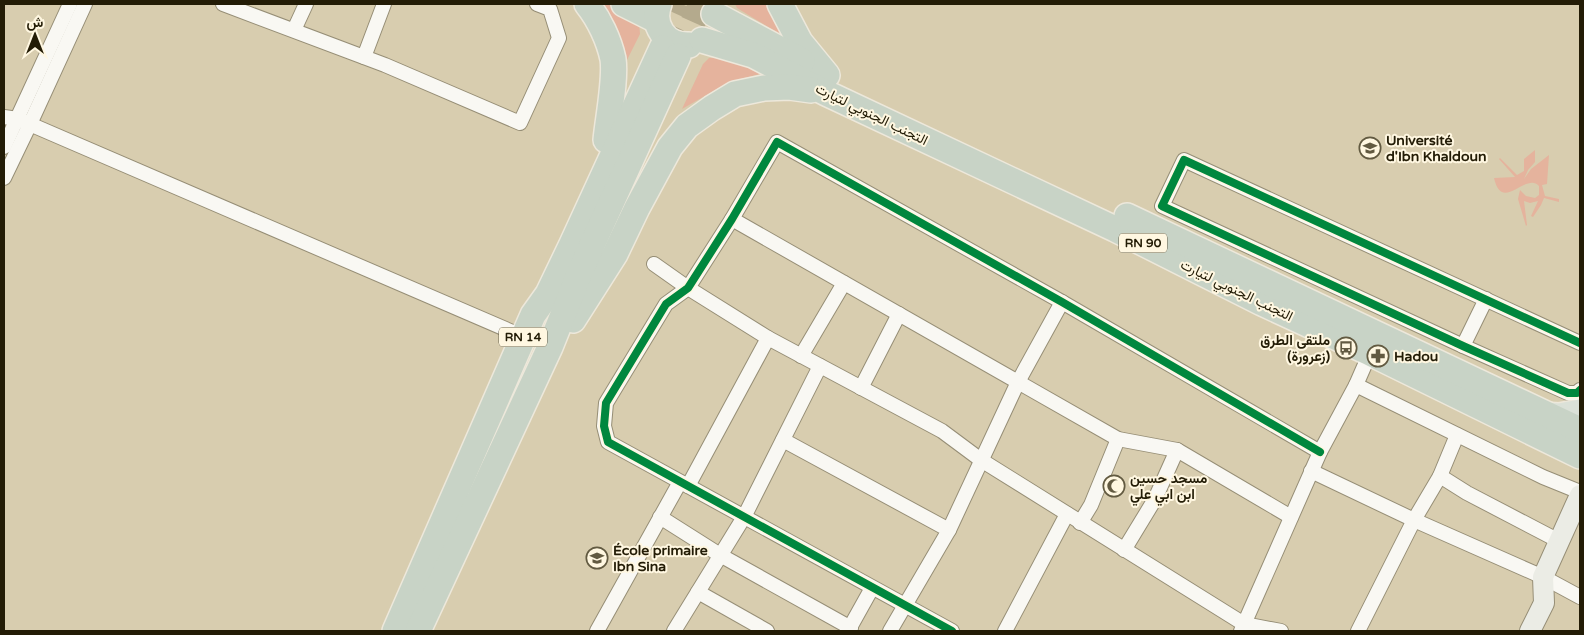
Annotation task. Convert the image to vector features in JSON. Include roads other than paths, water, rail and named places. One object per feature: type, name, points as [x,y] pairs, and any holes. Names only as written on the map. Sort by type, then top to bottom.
[{"type":"highway","points":[[587,4],[600,24],[613,60],[606,140]]},
{"type":"highway","name":"التجنب الجنوبي لتيارت","points":[[624,4],[673,34],[752,55],[826,84],[1580,430]]},
{"type":"highway","points":[[550,347],[575,317],[615,254],[670,147],[687,126],[735,94],[764,88],[826,84],[800,42],[780,4]]},
{"type":"highway","points":[[673,34],[711,29],[713,7]]},
{"type":"highway","name":"التجنب الجنوبي لتيارت","points":[[713,7],[826,84],[1262,303],[1370,353],[1580,456]]},
{"type":"highway","points":[[528,326],[606,140],[673,34]]},
{"type":"highway","points":[[550,347],[613,235],[686,73],[673,34]]},
{"type":"highway","name":"RN 14","points":[[395,631],[528,326],[548,294],[673,34]]},
{"type":"highway","name":"RN 14","points":[[418,631],[550,347]]},
{"type":"main road","points":[[1544,413],[1559,414],[1580,410]]},
{"type":"street","points":[[4,178],[24,121],[70,4]]},
{"type":"street","points":[[4,147],[24,121],[85,4]]},
{"type":"street","points":[[223,4],[364,57],[520,122],[559,38],[550,9],[537,4]]},
{"type":"street","points":[[294,30],[306,4]]},
{"type":"street","points":[[364,57],[384,4]]},
{"type":"street","points":[[4,117],[24,121],[528,326]]},
{"type":"street","points":[[952,631],[608,442],[604,426],[606,403],[666,304],[688,288],[732,219],[776,142],[1062,302],[1320,452]]},
{"type":"street","points":[[1580,343],[1184,160],[1162,206],[1568,393],[1577,393],[1580,390]]},
{"type":"street","points":[[732,219],[1118,439],[1177,450],[1291,517]]},
{"type":"street","points":[[654,264],[688,288],[768,338],[942,431],[981,460],[1124,550],[1242,628],[1281,631]]},
{"type":"street","points":[[801,356],[844,283]]},
{"type":"street","points":[[1463,346],[1486,299]]},
{"type":"street","points":[[890,631],[948,530],[1018,382],[1062,302]]},
{"type":"street","points":[[861,388],[899,314]]},
{"type":"street","points":[[597,631],[660,517],[684,484],[768,338]]},
{"type":"street","points":[[1242,628],[1311,471],[1356,385],[1370,353]]},
{"type":"street","points":[[674,631],[744,517],[820,366]]},
{"type":"street","points":[[1356,385],[1580,494],[1543,576],[1544,603],[1530,631]]},
{"type":"street","points":[[1358,631],[1414,520],[1440,476],[1457,435]]},
{"type":"street","points":[[1080,523],[1091,505],[1118,439]]},
{"type":"street","points":[[783,440],[948,530]]},
{"type":"street","points":[[1124,550],[1154,499],[1177,450]]},
{"type":"street","points":[[1311,471],[1414,520],[1543,576],[1580,597]]},
{"type":"street","points":[[1440,476],[1466,493],[1559,541]]},
{"type":"street","points":[[1005,631],[1067,514]]},
{"type":"street","points":[[660,517],[720,555],[849,629],[872,588]]},
{"type":"street","points":[[698,592],[767,631]]},
{"type":"tunnel","points":[[662,48],[682,4]]},
{"type":"tunnel","points":[[678,56],[701,4]]},
{"type":"place","name":"Université d'Ibn Khaldoun","points":[[1370,148]]},
{"type":"place","name":"ملتقى الطرق (زعرورة)","points":[[1346,348]]},
{"type":"place","name":"Hadou","points":[[1378,356]]},
{"type":"place","name":"مسجد حسين ابن ابي علي","points":[[1114,486]]},
{"type":"place","name":"École primaire Ibn Sina","points":[[597,558]]}]
